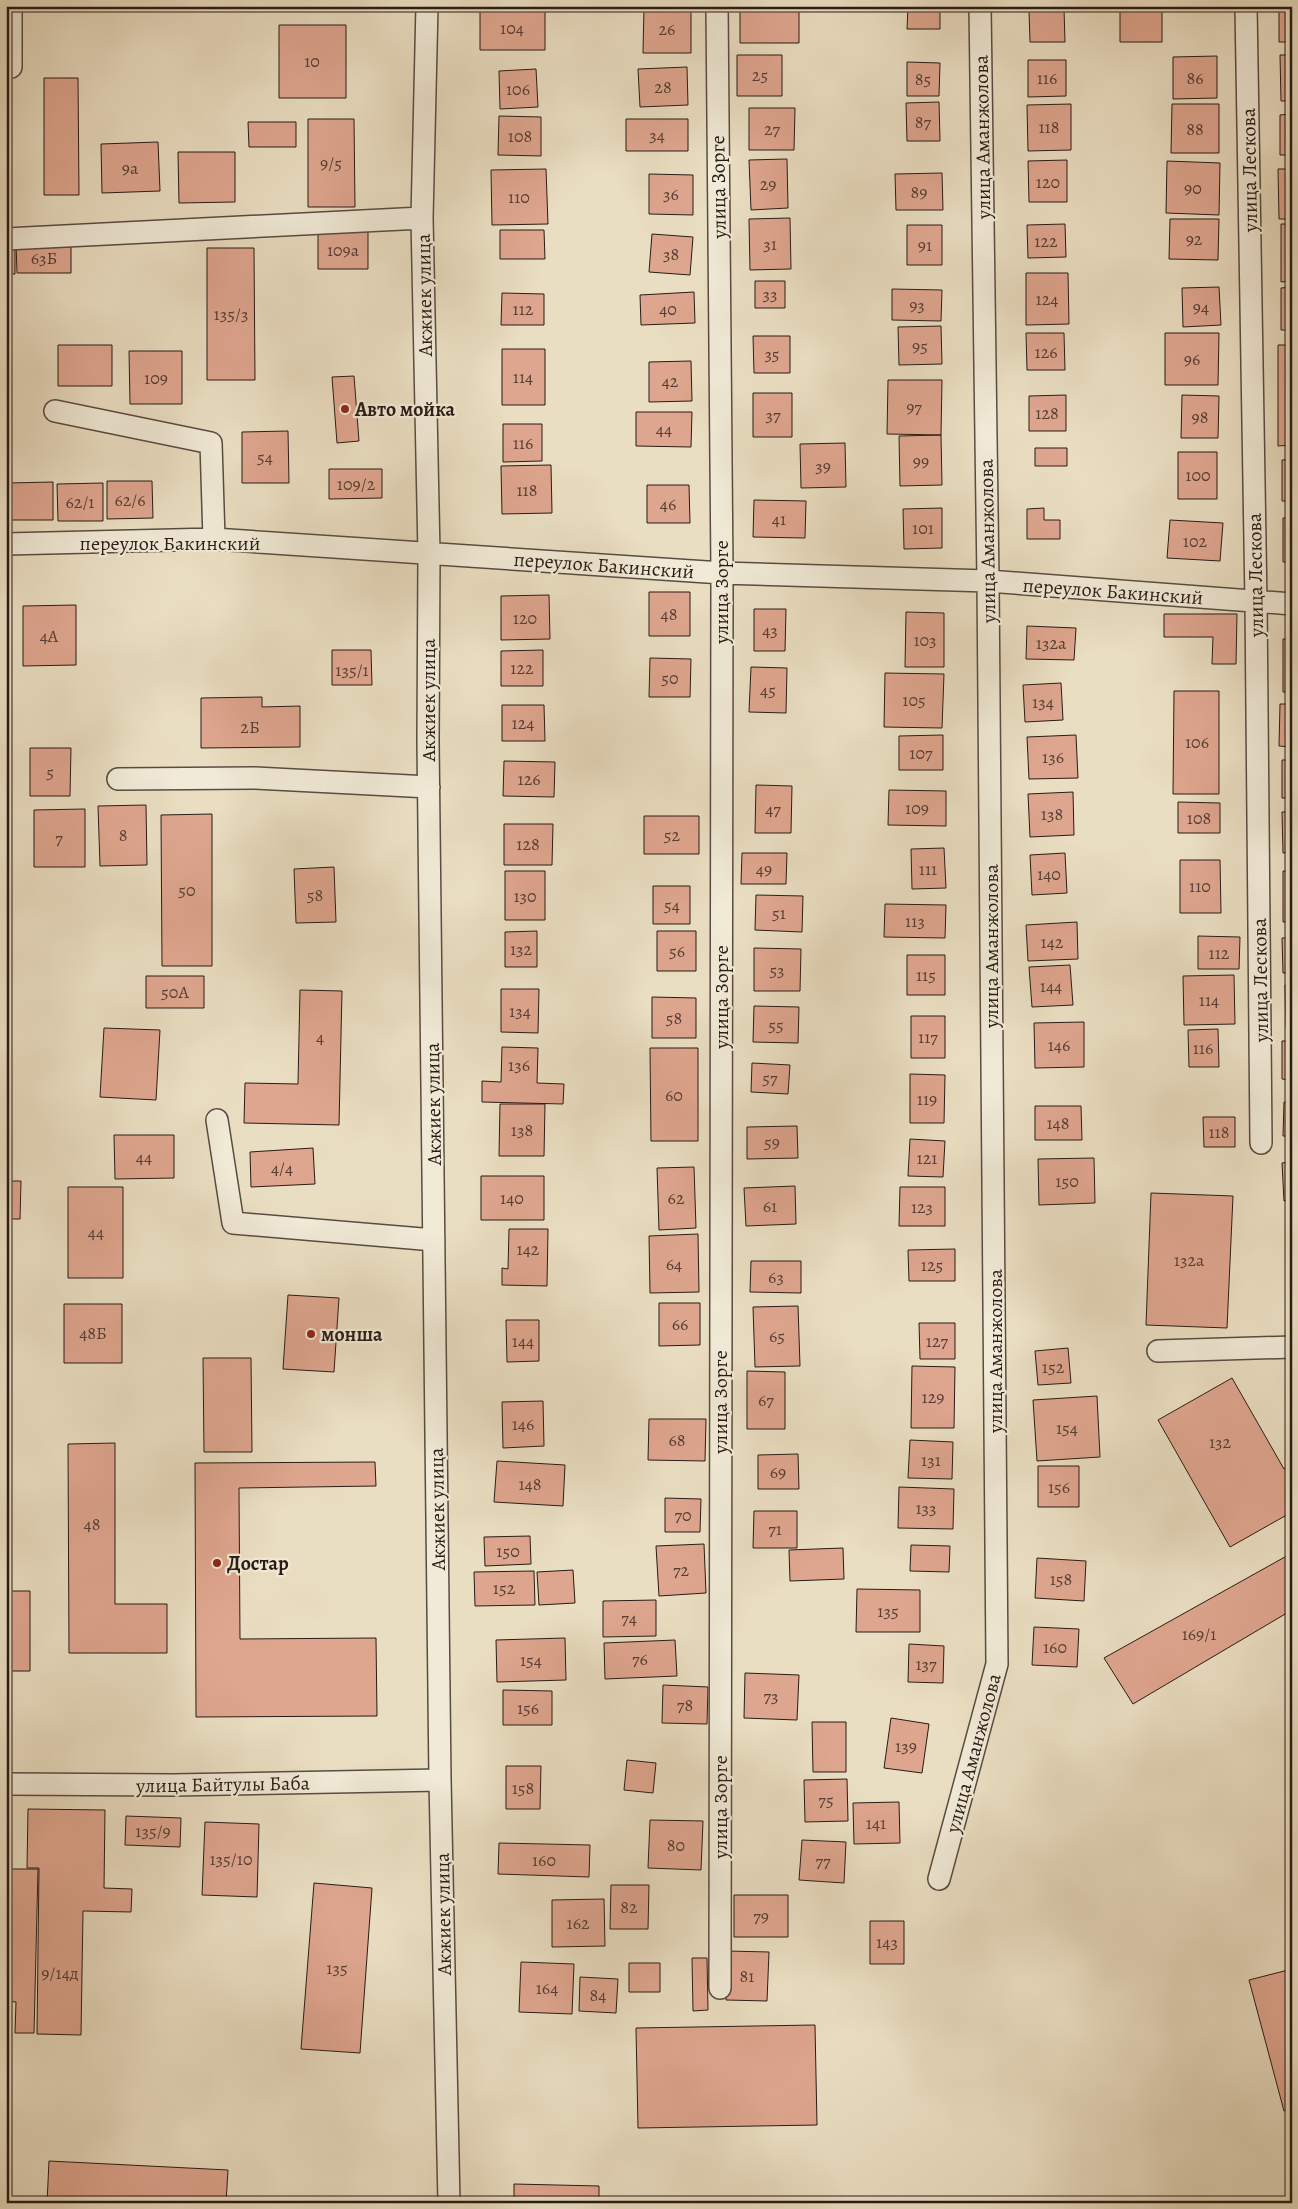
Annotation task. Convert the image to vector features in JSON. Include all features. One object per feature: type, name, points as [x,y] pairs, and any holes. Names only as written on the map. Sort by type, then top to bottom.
[{"type":"street","points":[[11,6],[11,67]]},
{"type":"street","name":"Акжиек улица","points":[[427,6],[422,218],[429,554],[429,787],[440,1780],[449,2203]]},
{"type":"street","name":"улица Зорге","points":[[716,6],[722,573],[720,1988]]},
{"type":"street","name":"улица Аманжолова","points":[[939,1879],[997,1664],[988,581],[980,6]]},
{"type":"street","name":"улица Лескова","points":[[1246,6],[1256,602],[1261,1143]]},
{"type":"street","points":[[6,239],[422,218]]},
{"type":"street","points":[[55,411],[211,443],[214,539]]},
{"type":"street","name":"переулок Бакинский","points":[[6,544],[214,539],[722,573],[988,581],[1292,604]]},
{"type":"street","points":[[118,779],[255,778],[429,787]]},
{"type":"street","points":[[217,1120],[233,1224],[434,1240]]},
{"type":"street","points":[[1158,1351],[1292,1347]]},
{"type":"street","name":"улица Байтулы Баба","points":[[6,1784],[173,1785],[440,1780]]},
{"type":"building","points":[[480,6],[545,6],[545,50],[480,50]]},
{"type":"building","points":[[644,6],[691,6],[691,53],[643,53]]},
{"type":"building","points":[[740,6],[799,6],[799,43],[740,43]]},
{"type":"building","points":[[908,6],[940,6],[940,29],[907,29]]},
{"type":"building","points":[[1120,6],[1162,6],[1162,42],[1120,42]]},
{"type":"building","points":[[1279,6],[1292,6],[1292,42],[1279,42]]},
{"type":"building","points":[[1064,9],[1065,42],[1030,42],[1029,10]]},
{"type":"building","points":[[279,25],[346,25],[346,98],[279,98]]},
{"type":"building","points":[[737,55],[782,55],[782,96],[737,96]]},
{"type":"building","points":[[1280,55],[1292,55],[1292,101],[1281,101]]},
{"type":"building","points":[[1217,56],[1217,98],[1173,99],[1173,57]]},
{"type":"building","points":[[1028,60],[1066,60],[1066,96],[1028,97]]},
{"type":"building","points":[[907,62],[940,63],[939,96],[907,96]]},
{"type":"building","points":[[687,67],[688,105],[640,107],[638,69]]},
{"type":"building","points":[[536,69],[538,107],[500,109],[499,71]]},
{"type":"building","points":[[44,78],[78,78],[79,195],[44,195]]},
{"type":"building","points":[[939,102],[940,141],[907,141],[906,103]]},
{"type":"building","points":[[1071,104],[1071,150],[1028,151],[1027,105]]},
{"type":"building","points":[[1172,104],[1219,104],[1219,153],[1171,153]]},
{"type":"building","points":[[749,108],[795,108],[794,150],[749,150]]},
{"type":"building","points":[[1292,114],[1292,155],[1280,155],[1280,115]]},
{"type":"building","points":[[499,116],[541,117],[541,156],[498,155]]},
{"type":"building","points":[[308,119],[354,119],[355,207],[308,207]]},
{"type":"building","points":[[626,119],[688,119],[688,151],[626,151]]},
{"type":"building","points":[[248,122],[296,122],[296,147],[249,147]]},
{"type":"building","points":[[158,142],[160,191],[102,193],[101,144]]},
{"type":"building","points":[[7,150],[7,202],[6,202]]},
{"type":"building","points":[[178,152],[235,152],[235,202],[179,203]]},
{"type":"building","points":[[787,159],[788,208],[751,210],[749,160]]},
{"type":"building","points":[[1067,160],[1067,202],[1029,202],[1028,161]]},
{"type":"building","points":[[1167,161],[1220,163],[1219,215],[1166,213]]},
{"type":"building","points":[[546,169],[548,224],[492,225],[491,170]]},
{"type":"building","points":[[1278,169],[1292,169],[1292,219],[1279,219]]},
{"type":"building","points":[[942,173],[943,210],[896,210],[895,174]]},
{"type":"building","points":[[649,174],[693,175],[693,215],[649,214]]},
{"type":"building","points":[[790,218],[791,269],[750,270],[749,219]]},
{"type":"building","points":[[1170,219],[1219,219],[1218,260],[1169,259]]},
{"type":"building","points":[[1065,224],[1066,257],[1028,258],[1027,225]]},
{"type":"building","points":[[1281,224],[1292,224],[1292,281],[1281,282]]},
{"type":"building","points":[[907,225],[942,225],[942,265],[907,265]]},
{"type":"building","points":[[500,230],[544,230],[545,259],[500,259]]},
{"type":"building","points":[[318,231],[368,231],[368,269],[318,269]]},
{"type":"building","points":[[652,234],[693,237],[690,275],[649,272]]},
{"type":"building","points":[[16,243],[71,243],[71,273],[17,273]]},
{"type":"building","points":[[6,244],[15,244],[15,274],[6,274]]},
{"type":"building","points":[[207,248],[254,248],[255,380],[207,380]]},
{"type":"building","points":[[1026,273],[1068,273],[1069,324],[1026,325]]},
{"type":"building","points":[[755,281],[785,281],[785,308],[755,308]]},
{"type":"building","points":[[1219,287],[1221,325],[1183,327],[1182,288]]},
{"type":"building","points":[[1292,287],[1292,330],[1281,330],[1281,288]]},
{"type":"building","points":[[892,289],[942,290],[941,321],[892,320]]},
{"type":"building","points":[[694,292],[695,323],[641,325],[640,295]]},
{"type":"building","points":[[502,293],[544,294],[544,325],[501,325]]},
{"type":"building","points":[[941,326],[942,364],[899,365],[898,327]]},
{"type":"building","points":[[1026,333],[1064,333],[1065,370],[1027,370]]},
{"type":"building","points":[[1165,333],[1219,333],[1218,385],[1165,385]]},
{"type":"building","points":[[753,336],[790,336],[790,373],[754,373]]},
{"type":"building","points":[[58,345],[112,345],[112,386],[58,386]]},
{"type":"building","points":[[1278,345],[1292,345],[1292,445],[1278,446]]},
{"type":"building","points":[[502,349],[545,349],[545,405],[502,405]]},
{"type":"building","points":[[129,351],[182,351],[182,404],[130,404]]},
{"type":"building","points":[[691,361],[692,401],[649,402],[649,362]]},
{"type":"building","name":"Авто мойка","points":[[354,376],[359,441],[337,443],[332,377]]},
{"type":"building","points":[[888,380],[942,380],[941,435],[887,434]]},
{"type":"building","points":[[753,393],[792,393],[792,437],[753,437]]},
{"type":"building","points":[[1066,395],[1066,431],[1029,431],[1029,396]]},
{"type":"building","points":[[1182,395],[1219,396],[1218,438],[1181,438]]},
{"type":"building","points":[[636,412],[692,412],[691,447],[636,446]]},
{"type":"building","points":[[503,424],[542,424],[542,461],[503,462]]},
{"type":"building","points":[[288,431],[289,483],[242,483],[242,432]]},
{"type":"building","points":[[941,435],[942,485],[900,486],[899,436]]},
{"type":"building","points":[[845,443],[846,487],[801,488],[800,444]]},
{"type":"building","points":[[1035,448],[1067,448],[1067,466],[1035,466]]},
{"type":"building","points":[[1178,452],[1217,452],[1217,499],[1178,499]]},
{"type":"building","points":[[1292,459],[1292,501],[1282,501],[1282,460]]},
{"type":"building","points":[[551,465],[552,513],[502,514],[501,466]]},
{"type":"building","points":[[329,469],[382,469],[382,498],[329,499]]},
{"type":"building","points":[[107,481],[152,481],[153,518],[107,519]]},
{"type":"building","points":[[53,482],[53,520],[8,520],[8,483]]},
{"type":"building","points":[[103,483],[103,521],[58,521],[57,484]]},
{"type":"building","points":[[647,485],[689,485],[690,523],[647,523]]},
{"type":"building","points":[[754,500],[806,501],[805,538],[753,537]]},
{"type":"building","points":[[942,508],[942,548],[904,549],[903,509]]},
{"type":"building","points":[[1044,508],[1044,520],[1060,520],[1060,539],[1027,539],[1027,509]]},
{"type":"building","points":[[1283,518],[1292,518],[1292,562],[1283,562]]},
{"type":"building","points":[[1170,520],[1223,523],[1220,561],[1167,558]]},
{"type":"building","points":[[649,592],[690,592],[690,636],[649,636]]},
{"type":"building","points":[[549,595],[550,639],[501,640],[501,596]]},
{"type":"building","points":[[76,605],[76,665],[23,666],[23,606]]},
{"type":"building","points":[[754,609],[786,609],[785,651],[754,651]]},
{"type":"building","points":[[906,612],[944,613],[944,667],[905,667]]},
{"type":"building","points":[[1164,614],[1237,614],[1236,664],[1212,664],[1213,637],[1164,637]]},
{"type":"building","points":[[1027,626],[1076,628],[1074,660],[1026,659]]},
{"type":"building","points":[[1283,639],[1292,639],[1292,692],[1283,692]]},
{"type":"building","points":[[332,650],[371,650],[372,685],[332,685]]},
{"type":"building","points":[[543,650],[543,686],[501,686],[501,651]]},
{"type":"building","points":[[650,658],[691,659],[690,697],[649,697]]},
{"type":"building","points":[[751,667],[787,668],[786,713],[749,712]]},
{"type":"building","points":[[885,673],[944,674],[942,728],[884,727]]},
{"type":"building","points":[[1061,683],[1063,720],[1025,722],[1023,685]]},
{"type":"building","points":[[1174,691],[1219,691],[1219,794],[1173,794]]},
{"type":"building","points":[[262,697],[262,707],[300,706],[300,747],[201,748],[201,698]]},
{"type":"building","points":[[1280,704],[1292,704],[1292,747],[1279,746]]},
{"type":"building","points":[[502,705],[544,705],[545,741],[502,741]]},
{"type":"building","points":[[943,735],[943,770],[899,770],[899,736]]},
{"type":"building","points":[[1076,735],[1078,778],[1029,779],[1027,737]]},
{"type":"building","points":[[30,748],[71,748],[70,796],[30,796]]},
{"type":"building","points":[[1282,760],[1292,760],[1292,798],[1282,798]]},
{"type":"building","points":[[504,761],[555,762],[554,797],[503,796]]},
{"type":"building","points":[[756,785],[792,786],[791,833],[755,833]]},
{"type":"building","points":[[889,790],[946,791],[946,826],[888,825]]},
{"type":"building","points":[[1073,792],[1074,835],[1030,837],[1028,794]]},
{"type":"building","points":[[1178,802],[1220,803],[1220,833],[1178,833]]},
{"type":"building","points":[[146,805],[147,865],[100,866],[98,806]]},
{"type":"building","points":[[85,809],[85,867],[34,867],[34,810]]},
{"type":"building","points":[[1282,812],[1292,812],[1292,852],[1283,853]]},
{"type":"building","points":[[212,814],[212,966],[162,966],[161,815]]},
{"type":"building","points":[[644,816],[699,816],[699,854],[644,854]]},
{"type":"building","points":[[504,824],[553,824],[552,865],[504,865]]},
{"type":"building","points":[[944,848],[946,888],[912,889],[911,849]]},
{"type":"building","points":[[742,853],[787,853],[786,884],[741,884]]},
{"type":"building","points":[[1065,853],[1067,893],[1032,895],[1030,855]]},
{"type":"building","points":[[1180,860],[1220,860],[1221,913],[1180,913]]},
{"type":"building","points":[[334,867],[336,922],[296,923],[294,869]]},
{"type":"building","points":[[505,871],[545,871],[545,920],[505,920]]},
{"type":"building","points":[[1283,871],[1292,871],[1292,922],[1283,922]]},
{"type":"building","points":[[653,886],[690,886],[690,924],[653,924]]},
{"type":"building","points":[[756,895],[803,896],[802,932],[755,930]]},
{"type":"building","points":[[885,904],[946,905],[945,938],[884,937]]},
{"type":"building","points":[[1077,922],[1078,959],[1028,961],[1026,925]]},
{"type":"building","points":[[537,931],[537,967],[505,967],[505,932]]},
{"type":"building","points":[[657,931],[696,931],[696,971],[657,971]]},
{"type":"building","points":[[1198,936],[1240,937],[1239,969],[1198,969]]},
{"type":"building","points":[[1282,938],[1292,938],[1292,973],[1283,973]]},
{"type":"building","points":[[754,948],[801,949],[800,991],[754,991]]},
{"type":"building","points":[[907,955],[945,955],[945,995],[907,995]]},
{"type":"building","points":[[1070,965],[1073,1005],[1032,1007],[1029,967]]},
{"type":"building","points":[[1234,975],[1235,1024],[1184,1025],[1183,976]]},
{"type":"building","points":[[146,976],[204,976],[204,1008],[146,1008]]},
{"type":"building","points":[[1285,985],[1292,985],[1292,1028],[1286,1028]]},
{"type":"building","points":[[501,989],[539,989],[538,1033],[501,1032]]},
{"type":"building","points":[[300,990],[342,991],[339,1125],[244,1123],[245,1083],[298,1084]]},
{"type":"building","points":[[652,997],[696,998],[696,1038],[652,1038]]},
{"type":"building","points":[[754,1006],[799,1007],[798,1043],[753,1042]]},
{"type":"building","points":[[911,1016],[945,1016],[945,1058],[911,1058]]},
{"type":"building","points":[[1084,1022],[1084,1067],[1035,1068],[1034,1023]]},
{"type":"building","points":[[104,1028],[160,1030],[156,1100],[100,1097]]},
{"type":"building","points":[[1218,1029],[1219,1067],[1189,1067],[1188,1030]]},
{"type":"building","points":[[1282,1041],[1292,1041],[1292,1080],[1282,1079]]},
{"type":"building","points":[[502,1047],[538,1048],[537,1083],[564,1084],[563,1104],[482,1102],[482,1081],[501,1082]]},
{"type":"building","points":[[650,1048],[698,1048],[698,1141],[651,1141]]},
{"type":"building","points":[[752,1063],[790,1065],[788,1094],[751,1092]]},
{"type":"building","points":[[910,1074],[945,1075],[944,1123],[910,1123]]},
{"type":"building","points":[[1284,1102],[1292,1102],[1292,1136],[1283,1136]]},
{"type":"building","points":[[500,1104],[545,1104],[544,1156],[499,1156]]},
{"type":"building","points":[[1035,1106],[1081,1106],[1082,1140],[1035,1140]]},
{"type":"building","points":[[1203,1117],[1235,1117],[1235,1147],[1204,1147]]},
{"type":"building","points":[[797,1126],[798,1158],[747,1159],[747,1127]]},
{"type":"building","points":[[114,1135],[174,1135],[174,1178],[115,1179]]},
{"type":"building","points":[[910,1139],[945,1141],[943,1177],[908,1176]]},
{"type":"building","points":[[313,1148],[315,1184],[251,1187],[250,1152]]},
{"type":"building","points":[[1094,1158],[1095,1203],[1039,1205],[1038,1159]]},
{"type":"building","points":[[1292,1162],[1292,1200],[1284,1201],[1282,1163]]},
{"type":"building","points":[[694,1167],[696,1228],[659,1230],[657,1168]]},
{"type":"building","points":[[481,1176],[544,1176],[544,1220],[481,1220]]},
{"type":"building","points":[[6,1181],[21,1181],[20,1219],[6,1219]]},
{"type":"building","points":[[795,1186],[796,1224],[746,1226],[744,1188]]},
{"type":"building","points":[[68,1187],[123,1187],[123,1278],[68,1278]]},
{"type":"building","points":[[900,1187],[945,1187],[945,1226],[899,1226]]},
{"type":"building","points":[[1151,1193],[1233,1196],[1227,1328],[1146,1325]]},
{"type":"building","points":[[509,1229],[548,1229],[547,1286],[502,1285],[502,1268],[508,1269]]},
{"type":"building","points":[[698,1234],[699,1292],[650,1293],[649,1236]]},
{"type":"building","points":[[955,1249],[955,1281],[909,1281],[908,1250]]},
{"type":"building","points":[[751,1261],[801,1261],[801,1293],[750,1292]]},
{"type":"building","name":"монша","points":[[288,1295],[339,1298],[334,1372],[283,1369]]},
{"type":"building","points":[[659,1303],[700,1303],[700,1345],[659,1346]]},
{"type":"building","points":[[64,1304],[122,1304],[122,1363],[64,1363]]},
{"type":"building","points":[[798,1306],[800,1366],[755,1367],[753,1307]]},
{"type":"building","points":[[506,1320],[539,1320],[539,1361],[507,1362]]},
{"type":"building","points":[[919,1323],[955,1323],[955,1359],[920,1359]]},
{"type":"building","points":[[1068,1348],[1071,1383],[1038,1385],[1035,1351]]},
{"type":"building","points":[[203,1358],[251,1358],[252,1452],[204,1452]]},
{"type":"building","points":[[912,1366],[955,1367],[954,1428],[911,1428]]},
{"type":"building","points":[[747,1371],[785,1372],[785,1429],[747,1429]]},
{"type":"building","points":[[1232,1378],[1284,1469],[1292,1464],[1292,1512],[1230,1547],[1158,1420]]},
{"type":"building","points":[[1097,1396],[1100,1457],[1037,1461],[1033,1400]]},
{"type":"building","points":[[543,1401],[544,1446],[503,1448],[502,1402]]},
{"type":"building","points":[[649,1419],[706,1419],[705,1461],[648,1460]]},
{"type":"building","points":[[910,1440],[953,1442],[952,1479],[908,1478]]},
{"type":"building","points":[[115,1443],[115,1604],[167,1604],[167,1653],[69,1653],[68,1444]]},
{"type":"building","points":[[798,1454],[799,1489],[758,1489],[758,1455]]},
{"type":"building","points":[[497,1461],[565,1465],[563,1506],[494,1502]]},
{"type":"building","name":"Достар","points":[[375,1462],[376,1486],[239,1488],[240,1639],[376,1638],[377,1716],[196,1717],[195,1463]]},
{"type":"building","points":[[1038,1466],[1079,1466],[1079,1507],[1038,1507]]},
{"type":"building","points":[[899,1487],[954,1489],[953,1529],[898,1528]]},
{"type":"building","points":[[665,1498],[701,1499],[700,1532],[665,1532]]},
{"type":"building","points":[[754,1511],[797,1511],[797,1548],[753,1548]]},
{"type":"building","points":[[530,1536],[531,1564],[485,1566],[484,1537]]},
{"type":"building","points":[[704,1544],[706,1593],[659,1596],[656,1546]]},
{"type":"building","points":[[911,1545],[950,1546],[949,1572],[910,1571]]},
{"type":"building","points":[[843,1548],[844,1579],[790,1581],[789,1550]]},
{"type":"building","points":[[1292,1553],[1292,1610],[1133,1704],[1104,1658]]},
{"type":"building","points":[[1037,1558],[1086,1561],[1084,1601],[1035,1598]]},
{"type":"building","points":[[573,1570],[575,1603],[539,1605],[537,1572]]},
{"type":"building","points":[[534,1571],[535,1605],[475,1606],[474,1572]]},
{"type":"building","points":[[857,1589],[920,1590],[920,1632],[856,1632]]},
{"type":"building","points":[[6,1591],[30,1591],[30,1671],[6,1671]]},
{"type":"building","points":[[656,1600],[656,1636],[603,1637],[603,1601]]},
{"type":"building","points":[[1034,1627],[1079,1629],[1077,1667],[1032,1665]]},
{"type":"building","points":[[565,1638],[566,1680],[497,1682],[496,1640]]},
{"type":"building","points":[[675,1640],[677,1676],[605,1679],[604,1643]]},
{"type":"building","points":[[909,1644],[944,1646],[943,1683],[908,1682]]},
{"type":"building","points":[[745,1673],[799,1675],[797,1720],[744,1718]]},
{"type":"building","points":[[663,1685],[708,1687],[707,1724],[662,1723]]},
{"type":"building","points":[[503,1690],[552,1691],[552,1725],[503,1725]]},
{"type":"building","points":[[891,1718],[929,1724],[922,1773],[884,1768]]},
{"type":"building","points":[[812,1722],[846,1722],[846,1772],[813,1772]]},
{"type":"building","points":[[627,1760],[656,1763],[653,1793],[624,1790]]},
{"type":"building","points":[[506,1766],[541,1766],[540,1809],[506,1809]]},
{"type":"building","points":[[847,1779],[848,1821],[805,1822],[804,1780]]},
{"type":"building","points":[[899,1802],[900,1843],[854,1844],[853,1803]]},
{"type":"building","points":[[28,1809],[105,1810],[104,1888],[132,1889],[131,1912],[83,1911],[81,2035],[37,2034],[39,1868],[27,1868]]},
{"type":"building","points":[[126,1816],[181,1818],[180,1847],[125,1845]]},
{"type":"building","points":[[650,1820],[703,1821],[701,1870],[648,1868]]},
{"type":"building","points":[[205,1822],[259,1824],[257,1897],[202,1895]]},
{"type":"building","points":[[802,1840],[846,1842],[844,1883],[799,1880]]},
{"type":"building","points":[[499,1843],[590,1845],[589,1877],[498,1874]]},
{"type":"building","points":[[6,1869],[38,1869],[34,2033],[15,2033],[16,2002],[6,2001]]},
{"type":"building","points":[[314,1883],[372,1888],[360,2053],[301,2049]]},
{"type":"building","points":[[611,1885],[649,1885],[648,1929],[610,1929]]},
{"type":"building","points":[[734,1895],[788,1895],[788,1937],[734,1937]]},
{"type":"building","points":[[604,1899],[605,1946],[552,1947],[552,1900]]},
{"type":"building","points":[[870,1921],[904,1921],[904,1964],[870,1964]]},
{"type":"building","points":[[727,1951],[769,1952],[767,2001],[726,2000]]},
{"type":"building","points":[[692,1958],[707,1958],[708,2010],[693,2011]]},
{"type":"building","points":[[521,1962],[574,1964],[572,2014],[519,2012]]},
{"type":"building","points":[[629,1963],[660,1963],[660,1992],[629,1992]]},
{"type":"building","points":[[1292,1969],[1292,2109],[1284,2111],[1249,1980]]},
{"type":"building","points":[[580,1977],[618,1979],[616,2013],[579,2011]]},
{"type":"building","points":[[815,2025],[817,2125],[638,2128],[636,2028]]},
{"type":"building","points":[[49,2161],[228,2170],[226,2203],[47,2203]]},
{"type":"building","points":[[514,2184],[599,2186],[599,2203],[514,2203]]},
{"type":"place","name":"Авто мойка","points":[[345,409]]},
{"type":"place","name":"монша","points":[[311,1334]]},
{"type":"place","name":"Достар","points":[[217,1563]]}]
